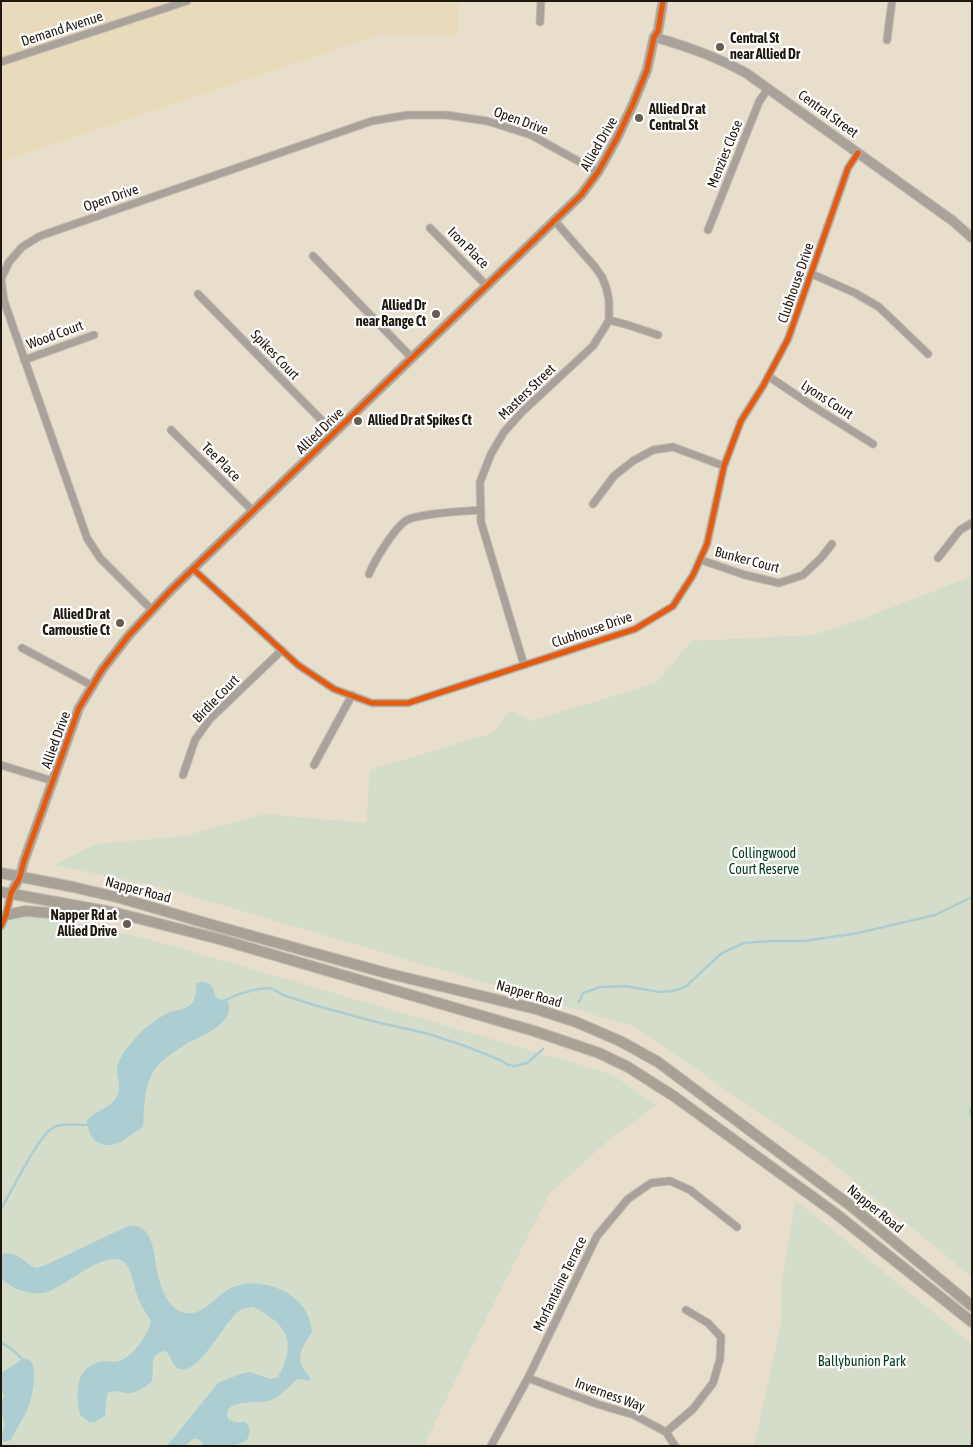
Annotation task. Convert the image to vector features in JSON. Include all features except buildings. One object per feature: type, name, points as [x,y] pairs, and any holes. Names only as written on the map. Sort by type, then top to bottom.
[{"type":"main road","name":"Napper Road","points":[[1,873],[112,896],[386,973],[552,1014],[620,1041],[658,1062],[851,1206],[972,1306]]},
{"type":"main road","name":"Napper Road","points":[[6,892],[93,908],[219,939],[534,1031],[599,1053],[628,1067],[675,1097],[835,1212],[972,1322]]},
{"type":"main road","points":[[6,915],[25,911],[50,913],[93,908]]},
{"type":"street","name":"Demand Avenue","points":[[1,62],[187,1]]},
{"type":"street","points":[[540,22],[541,1]]},
{"type":"street","name":"Allied Drive","points":[[6,892],[20,877],[79,708],[102,670],[129,635],[193,569],[581,195],[598,172],[633,104],[646,70],[654,37],[658,31],[663,1]]},
{"type":"street","points":[[887,40],[892,1]]},
{"type":"street","name":"Central Street","points":[[654,37],[730,64],[768,88],[953,221],[972,238]]},
{"type":"street","name":"Menzies Close","points":[[708,230],[759,102],[768,88]]},
{"type":"street","name":"Open Drive","points":[[152,610],[100,558],[87,538],[4,301],[1,279],[9,262],[22,247],[40,236],[372,121],[408,115],[446,114],[487,121],[532,135],[598,172]]},
{"type":"street","name":"Clubhouse Drive","points":[[193,569],[298,665],[334,689],[372,703],[408,703],[635,629],[673,606],[694,576],[708,544],[724,466],[741,421],[788,339],[848,168],[858,153]]},
{"type":"street","points":[[554,220],[602,277],[609,300],[608,320],[628,324],[658,335]]},
{"type":"street","name":"Iron Place","points":[[430,228],[488,286]]},
{"type":"street","points":[[312,256],[412,358]]},
{"type":"street","points":[[812,274],[855,293],[879,307],[928,354]]},
{"type":"street","name":"Spikes Court","points":[[198,294],[334,433]]},
{"type":"street","name":"Masters Street","points":[[524,665],[481,522],[480,482],[491,454],[504,432],[522,412],[593,346],[608,320]]},
{"type":"street","name":"Wood Court","points":[[24,360],[94,335]]},
{"type":"street","name":"Lyons Court","points":[[768,376],[873,444]]},
{"type":"street","name":"Tee Place","points":[[171,430],[253,511]]},
{"type":"street","points":[[593,504],[614,476],[633,461],[652,450],[673,447],[724,466]]},
{"type":"street","points":[[369,574],[375,560],[407,520],[424,516],[481,510]]},
{"type":"street","points":[[938,558],[960,530],[972,523]]},
{"type":"street","name":"Bunker Court","points":[[701,560],[745,575],[779,583],[804,575],[832,544]]},
{"type":"street","points":[[22,648],[93,686]]},
{"type":"street","name":"Birdie Court","points":[[183,775],[196,740],[210,719],[282,650]]},
{"type":"street","points":[[314,765],[352,696]]},
{"type":"street","points":[[1,764],[53,781]]},
{"type":"street","points":[[1,926],[6,915],[6,892]]},
{"type":"street","name":"Morfantaine Terrace","points":[[491,1446],[528,1378],[597,1236],[628,1199],[651,1183],[670,1181],[690,1190],[737,1227]]},
{"type":"street","points":[[666,1432],[693,1409],[714,1383],[720,1359],[721,1337],[708,1323],[686,1310]]},
{"type":"street","name":"Inverness Way","points":[[528,1378],[597,1404],[634,1415],[666,1432],[675,1446]]},
{"type":"shaded area","points":[[1,1],[459,1],[457,36],[382,34],[1,162]]},
{"type":"green space","name":"Collingwood Court Reserve","points":[[972,576],[972,1277],[826,1158],[633,1026],[157,886],[54,865],[96,844],[185,836],[264,814],[366,823],[370,770],[493,733],[511,710],[531,721],[656,683],[692,641],[813,635],[862,619]]},
{"type":"green space","points":[[1,909],[145,938],[611,1074],[657,1105],[611,1138],[550,1193],[466,1358],[424,1446],[1,1446]]},
{"type":"green space","name":"Ballybunion Park","points":[[796,1200],[972,1344],[972,1446],[754,1446],[781,1324],[782,1282]]},
{"type":"water","points":[[201,982],[211,985],[216,997],[228,1002],[227,1016],[218,1026],[175,1051],[155,1069],[146,1089],[143,1126],[140,1129],[116,1144],[104,1145],[99,1143],[89,1131],[87,1120],[114,1101],[117,1096],[119,1086],[117,1070],[122,1055],[139,1034],[153,1022],[168,1013],[189,1006],[194,1000],[196,984]]},
{"type":"water","points":[[128,1226],[136,1226],[143,1229],[151,1240],[160,1283],[169,1302],[179,1311],[192,1313],[199,1311],[225,1291],[238,1285],[254,1283],[271,1286],[286,1292],[306,1312],[312,1332],[302,1348],[300,1361],[311,1379],[308,1381],[296,1380],[281,1394],[271,1400],[242,1403],[230,1408],[227,1413],[229,1420],[245,1422],[249,1428],[249,1436],[246,1441],[233,1446],[204,1446],[200,1440],[193,1439],[185,1446],[167,1446],[218,1383],[250,1372],[270,1379],[278,1377],[284,1365],[288,1344],[286,1335],[281,1327],[265,1313],[253,1307],[242,1309],[228,1323],[196,1364],[187,1369],[176,1368],[165,1351],[159,1353],[153,1362],[152,1381],[137,1391],[126,1393],[109,1392],[105,1416],[95,1422],[89,1422],[80,1415],[78,1391],[81,1376],[91,1365],[102,1361],[114,1362],[124,1359],[134,1351],[143,1339],[151,1322],[138,1298],[127,1265],[119,1260],[99,1263],[53,1290],[44,1293],[32,1293],[21,1290],[1,1279],[1,1254],[12,1254],[37,1268]]},
{"type":"water","points":[[24,1358],[31,1361],[33,1366],[34,1386],[31,1399],[12,1438],[9,1441],[3,1442],[2,1435],[5,1424],[1,1410],[4,1395],[1,1390],[1,1373]]},
{"type":"waterway","points":[[579,1002],[583,993],[600,987],[625,986],[660,992],[673,991],[685,987],[722,953],[744,943],[804,941],[858,933],[935,915],[972,897]]},
{"type":"waterway","points":[[221,1002],[239,994],[271,988],[283,995],[314,1005],[429,1034],[465,1046],[508,1065],[515,1066],[527,1063],[543,1049]]},
{"type":"waterway","points":[[972,1106],[970,1111],[972,1119]]},
{"type":"waterway","points":[[1,1209],[33,1152],[48,1132],[54,1127],[62,1125],[89,1125]]},
{"type":"waterway","points":[[1,1342],[22,1359]]},
{"type":"waterway","points":[[971,1446],[972,1432]]},
{"type":"cycle path","points":[[1,926],[6,915],[11,893],[20,877],[79,708],[102,670],[129,635],[170,591],[581,195],[598,172],[633,104],[647,70],[654,37],[658,31],[663,1]]},
{"type":"cycle path","points":[[193,569],[298,665],[334,689],[372,703],[408,703],[635,629],[673,606],[693,575],[707,544],[724,466],[741,421],[763,386],[788,339],[848,168],[858,153]]},
{"type":"place","name":"Central St near Allied Dr","points":[[720,47]]},
{"type":"place","name":"Allied Dr at Central St","points":[[639,118]]},
{"type":"place","name":"Allied Dr near Range Ct","points":[[436,314]]},
{"type":"place","name":"Allied Dr at Spikes Ct","points":[[358,421]]},
{"type":"place","name":"Allied Dr at Carnoustie Ct","points":[[120,623]]},
{"type":"place","name":"Napper Rd at Allied Drive","points":[[127,924]]}]
